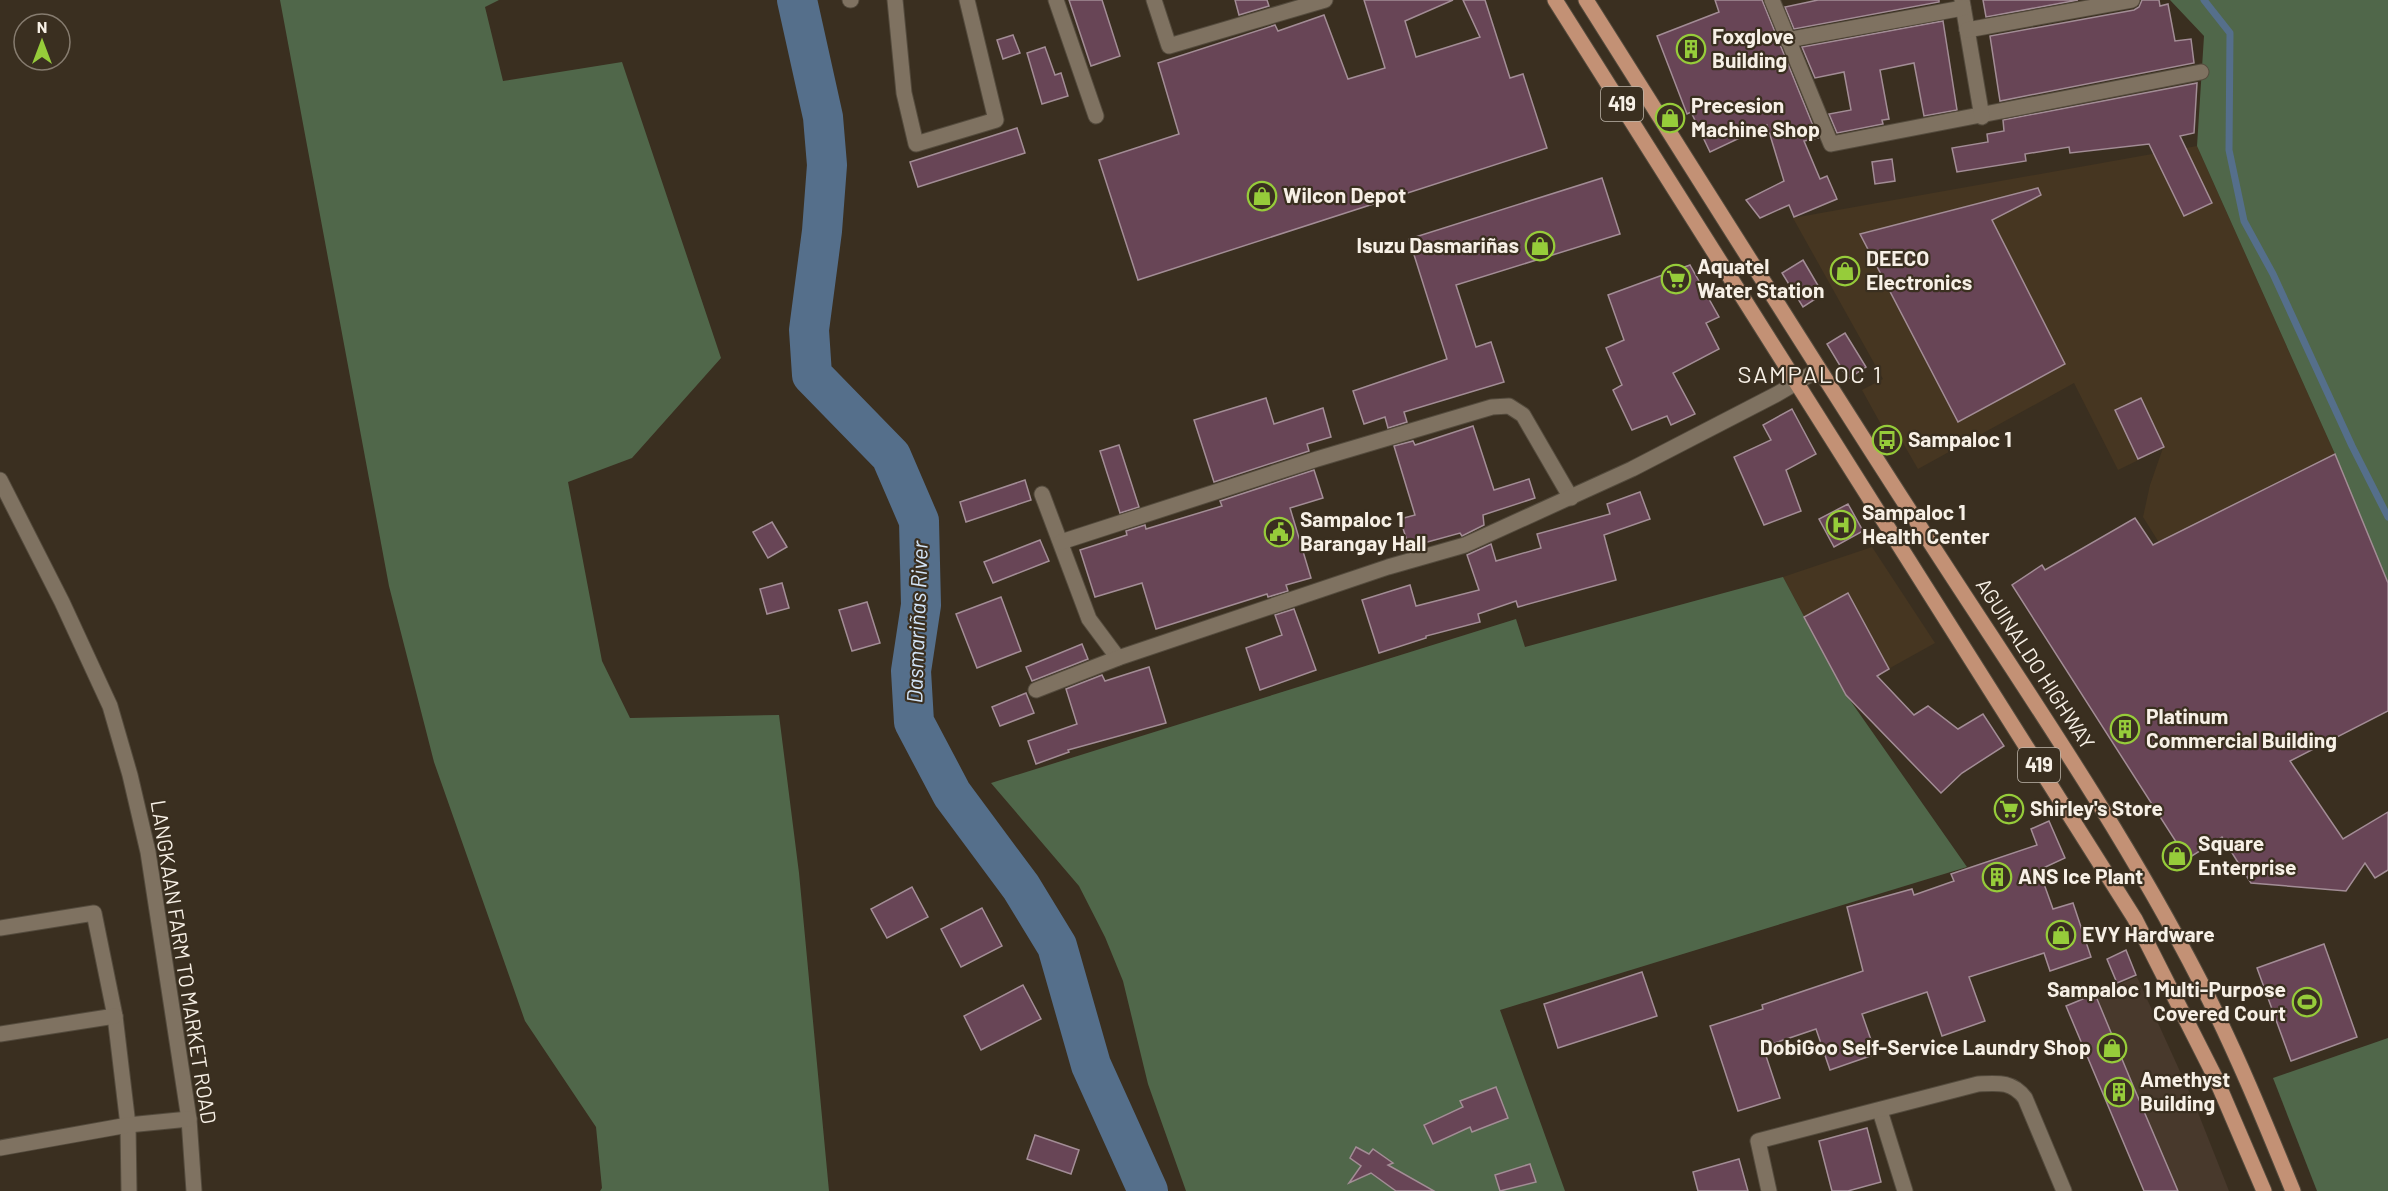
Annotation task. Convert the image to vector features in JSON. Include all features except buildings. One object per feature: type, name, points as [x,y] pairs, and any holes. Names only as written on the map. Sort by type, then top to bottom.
[{"type":"main road","name":"419","points":[[1555,0],[2135,919],[2216,1079],[2264,1191]]},
{"type":"main road","name":"AGUINALDO HIGHWAY","points":[[1586,0],[1818,370],[2082,775],[2200,981],[2256,1098],[2293,1191]]},
{"type":"main road","points":[[2135,919],[2160,908]]},
{"type":"street","points":[[895,0],[904,93],[916,144],[996,120],[967,0]]},
{"type":"street","points":[[1056,0],[1096,116]]},
{"type":"street","points":[[1154,0],[1169,46],[1316,2]]},
{"type":"street","points":[[1772,0],[1831,144],[1982,117],[2202,72]]},
{"type":"street","points":[[1966,30],[2132,0]]},
{"type":"street","points":[[1787,40],[1963,4],[1982,117]]},
{"type":"street","points":[[1036,690],[1118,658],[1388,567],[1465,546],[1571,498],[1798,383],[1818,370]]},
{"type":"street","points":[[1061,542],[1317,459],[1492,407],[1509,406],[1523,415],[1571,498]]},
{"type":"street","name":"LANGKAAN FARM TO MARKET ROAD","points":[[0,480],[67,612],[110,706],[119,734],[148,852],[189,1119],[194,1191]]},
{"type":"street","points":[[1042,494],[1089,619],[1118,658]]},
{"type":"street","points":[[0,928],[94,913],[116,1016],[128,1125],[129,1191]]},
{"type":"street","points":[[0,1034],[116,1016]]},
{"type":"street","points":[[1769,1191],[1758,1141],[1978,1084],[2004,1083],[2017,1088],[2025,1098],[2064,1191]]},
{"type":"street","points":[[1880,1111],[1905,1191]]},
{"type":"street","points":[[0,1148],[128,1125],[189,1119]]},
{"type":"shaded area","points":[[2197,146],[2335,454],[2388,583],[2294,758],[2143,517],[2150,485],[2163,448],[2118,470],[2074,383],[1918,469],[1896,431],[1883,428],[1862,390],[1883,379],[1793,218]]},
{"type":"shaded area","points":[[1872,547],[1935,643],[1845,693],[1783,577]]},
{"type":"shaded area","points":[[2137,977],[2193,1100],[2229,1191],[2144,1191],[2066,1006]]},
{"type":"green space","points":[[280,0],[499,0],[485,7],[503,81],[622,62],[721,358],[632,458],[568,482],[602,661],[630,718],[779,715],[799,873],[829,1191],[600,1191],[602,1188],[596,1127],[525,1021],[434,762],[389,586]]},
{"type":"green space","points":[[2170,0],[2388,0],[2388,583],[2335,454],[2197,146],[2204,36]]},
{"type":"green space","points":[[1783,577],[1845,693],[1967,867],[1500,1010],[1565,1191],[1186,1191],[1148,1084],[1123,981],[1105,937],[1079,886],[991,783],[1516,619],[1525,647]]},
{"type":"green space","points":[[2388,1038],[2388,1191],[2317,1191],[2273,1078]]},
{"type":"waterway","name":"Dasmariñas River","points":[[797,0],[823,117],[827,165],[822,231],[809,330],[812,375],[891,456],[919,521],[921,605],[911,671],[914,722],[952,794],[1021,887],[1057,946],[1091,1065],[1148,1191]]},
{"type":"waterway","points":[[2204,0],[2230,33],[2229,150],[2244,221],[2273,274],[2352,446],[2388,517]]},
{"type":"place","name":"Foxglove Building","points":[[1691,49]]},
{"type":"place","name":"Precesion Machine Shop","points":[[1670,118]]},
{"type":"place","name":"Wilcon Depot","points":[[1262,196]]},
{"type":"place","name":"Isuzu Dasmariñas","points":[[1540,246]]},
{"type":"place","name":"DEECO Electronics","points":[[1845,271]]},
{"type":"place","name":"Aquatel Water Station","points":[[1676,279]]},
{"type":"place","name":"Sampaloc 1","points":[[1887,440]]},
{"type":"place","name":"Sampaloc 1 Health Center","points":[[1841,525]]},
{"type":"place","name":"Sampaloc 1 Barangay Hall","points":[[1279,532]]},
{"type":"place","name":"Platinum Commercial Building","points":[[2125,729]]},
{"type":"place","name":"Shirley's Store","points":[[2009,809]]},
{"type":"place","name":"Square Enterprise","points":[[2177,856]]},
{"type":"place","name":"ANS Ice Plant","points":[[1997,877]]},
{"type":"place","name":"EVY Hardware","points":[[2061,935]]},
{"type":"place","name":"Sampaloc 1 Multi-Purpose Covered Court","points":[[2307,1002]]},
{"type":"place","name":"DobiGoo Self-Service Laundry Shop","points":[[2112,1048]]},
{"type":"place","name":"Amethyst Building","points":[[2119,1092]]},
{"type":"district","name":"SAMPALOC 1","points":[[1810,375]]}]
